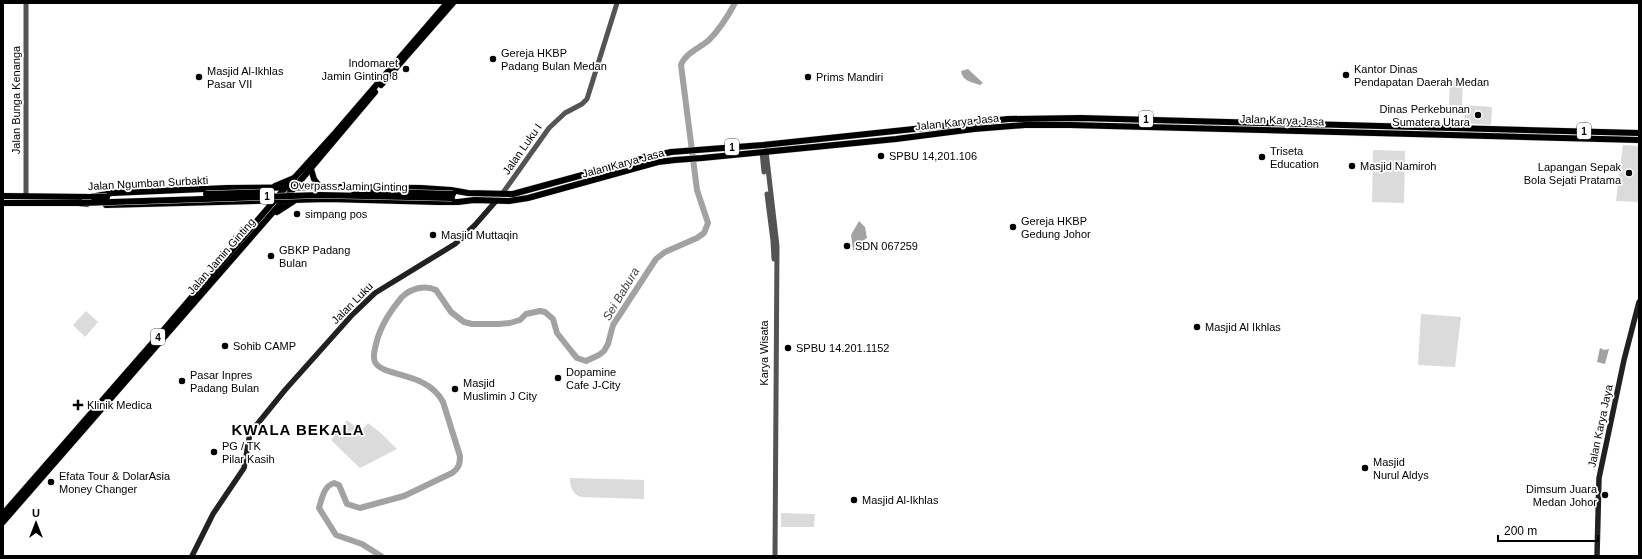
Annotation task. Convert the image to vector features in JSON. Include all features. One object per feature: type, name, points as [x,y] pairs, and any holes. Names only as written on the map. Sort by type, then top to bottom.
[{"type":"main road","name":"Jalan Jamin Ginting","points":[[3,514],[274,200],[336,132],[447,3]]},
{"type":"main road","name":"Jalan Jamin Ginting","points":[[3,522],[311,169],[453,3]]},
{"type":"main road","name":"Jalan Karya Jasa","points":[[295,187],[421,188],[468,193],[513,194],[657,155],[680,151],[973,126],[1070,125],[1300,127],[1639,132]]},
{"type":"main road","name":"Jalan Karya Jasa","points":[[284,200],[445,202],[477,200],[513,201],[544,195],[658,162],[896,139],[973,126]]},
{"type":"main road","name":"Jalan Karya Jasa","points":[[1300,127],[1639,140]]},
{"type":"main road","points":[[657,155],[658,162]]},
{"type":"main road","points":[[311,169],[314,178],[320,187]]},
{"type":"main road","points":[[268,188],[294,178]]},
{"type":"main road","name":"Jalan Ngumban Surbakti","points":[[3,196],[92,197],[112,193],[295,187]]},
{"type":"main road","points":[[328,187],[326,193],[328,200]]},
{"type":"main road","points":[[257,188],[254,201],[259,204],[261,208],[262,214],[259,219]]},
{"type":"main road","name":"Overpass Jamin Ginting","points":[[92,197],[320,191],[452,196],[477,200]]},
{"type":"main road","name":"Overpass Jamin Ginting","points":[[81,203],[320,195],[452,196],[468,193]]},
{"type":"main road","name":"Jalan Ngumban Surbakti","points":[[3,203],[81,203],[96,205],[284,200]]},
{"type":"main road","points":[[269,217],[289,203],[298,200]]},
{"type":"main road","points":[[477,200],[487,204],[488,210]]},
{"type":"main road","name":"Jalan Luku","points":[[192,556],[213,514],[244,468],[250,433],[314,357],[375,292],[455,244],[496,201]]},
{"type":"main road","name":"Jalan Karya Jaya","points":[[1597,556],[1598,478],[1624,360],[1639,302]]},
{"type":"street","name":"Jalan Bunga Kenanga","points":[[26,3],[26,196]]},
{"type":"street","name":"Jalan Luku I","points":[[502,194],[549,128],[565,113],[582,104],[587,99],[617,3]]},
{"type":"street","name":"Karya Wisata","points":[[764,152],[777,246],[774,556]]},
{"type":"street","name":"Karya Wisata","points":[[764,152],[774,260],[774,556]]},
{"type":"street","name":"Jalan Luku I","points":[[508,186],[513,194]]},
{"type":"shaded area","points":[[968,69],[983,83],[980,85],[965,79],[961,71]]},
{"type":"shaded area","points":[[1454,79],[1463,79],[1462,105],[1449,105],[1450,81],[1454,81]]},
{"type":"shaded area","name":"Dinas Perkebunan Sumatera Utara","points":[[1465,105],[1492,107],[1491,125],[1464,123]]},
{"type":"shaded area","name":"Lapangan Sepak Bola Sejati Pratama","points":[[1623,145],[1639,146],[1639,202],[1616,201]]},
{"type":"shaded area","points":[[1373,150],[1405,151],[1404,203],[1372,202]]},
{"type":"shaded area","points":[[859,221],[865,227],[867,238],[864,240],[864,252],[853,250],[851,235]]},
{"type":"shaded area","points":[[86,311],[98,322],[85,337],[73,325]]},
{"type":"shaded area","points":[[1421,314],[1461,317],[1455,367],[1418,365]]},
{"type":"shaded area","points":[[1600,348],[1604,350],[1609,349],[1605,364],[1597,362]]},
{"type":"shaded area","points":[[347,420],[361,431],[368,423],[397,449],[360,468],[331,440]]},
{"type":"shaded area","points":[[570,478],[644,480],[644,499],[581,497],[575,494],[572,489]]},
{"type":"shaded area","points":[[781,513],[815,514],[814,527],[781,527]]},
{"type":"waterway","name":"Sei Babura","points":[[381,556],[362,544],[336,535],[319,508],[324,493],[328,487],[334,483],[339,485],[347,504],[360,508],[404,496],[452,473],[458,468],[460,459],[443,402],[436,392],[417,380],[387,371],[380,367],[374,360],[378,338],[390,313],[402,297],[410,291],[418,288],[432,288],[436,290],[451,312],[464,322],[472,324],[510,323],[520,320],[526,314],[540,311],[545,312],[553,319],[557,333],[577,358],[586,361],[604,351],[608,344],[613,325],[656,259],[665,252],[697,238],[704,233],[708,223],[697,190],[681,65],[689,54],[713,36],[735,3]]},
{"type":"place","name":"Gereja HKBP Padang Bulan Medan","points":[[493,59]]},
{"type":"place","name":"Indomaret Jamin Ginting 8","points":[[406,69]]},
{"type":"place","name":"Kantor Dinas Pendapatan Daerah Medan","points":[[1346,75]]},
{"type":"place","name":"Masjid Al-Ikhlas Pasar VII","points":[[199,77]]},
{"type":"place","name":"Prims Mandiri","points":[[808,77]]},
{"type":"place","name":"Dinas Perkebunan Sumatera Utara","points":[[1478,115]]},
{"type":"place","name":"SPBU 14,201.106","points":[[881,156]]},
{"type":"place","name":"Triseta Education","points":[[1262,157]]},
{"type":"place","name":"Masjid Namiroh","points":[[1352,166]]},
{"type":"place","name":"Lapangan Sepak Bola Sejati Pratama","points":[[1629,173]]},
{"type":"place","name":"simpang pos","points":[[297,214]]},
{"type":"place","name":"Gereja HKBP Gedung Johor","points":[[1013,227]]},
{"type":"place","name":"Masjid Muttaqin","points":[[433,235]]},
{"type":"place","name":"SDN 067259","points":[[847,246]]},
{"type":"place","name":"GBKP Padang Bulan","points":[[271,256]]},
{"type":"place","name":"Masjid Al Ikhlas","points":[[1197,327]]},
{"type":"place","name":"Sohib CAMP","points":[[225,346]]},
{"type":"place","name":"SPBU 14.201.1152","points":[[788,348]]},
{"type":"place","name":"Dopamine Cafe J-City","points":[[558,378]]},
{"type":"place","name":"Pasar Inpres Padang Bulan","points":[[182,381]]},
{"type":"place","name":"Masjid Muslimin J City","points":[[455,389]]},
{"type":"place","name":"Klinik Medica","points":[[78,405]]},
{"type":"place","name":"PG / TK Pilar Kasih","points":[[214,452]]},
{"type":"place","name":"Masjid Nurul Aldys","points":[[1365,468]]},
{"type":"place","name":"Efata Tour & DolarAsia Money Changer","points":[[51,482]]},
{"type":"place","name":"Dimsum Juara Medan Johor","points":[[1605,495]]},
{"type":"place","name":"Masjid Al-Ikhlas","points":[[854,500]]},
{"type":"district","name":"KWALA BEKALA","points":[[298,429]]}]
